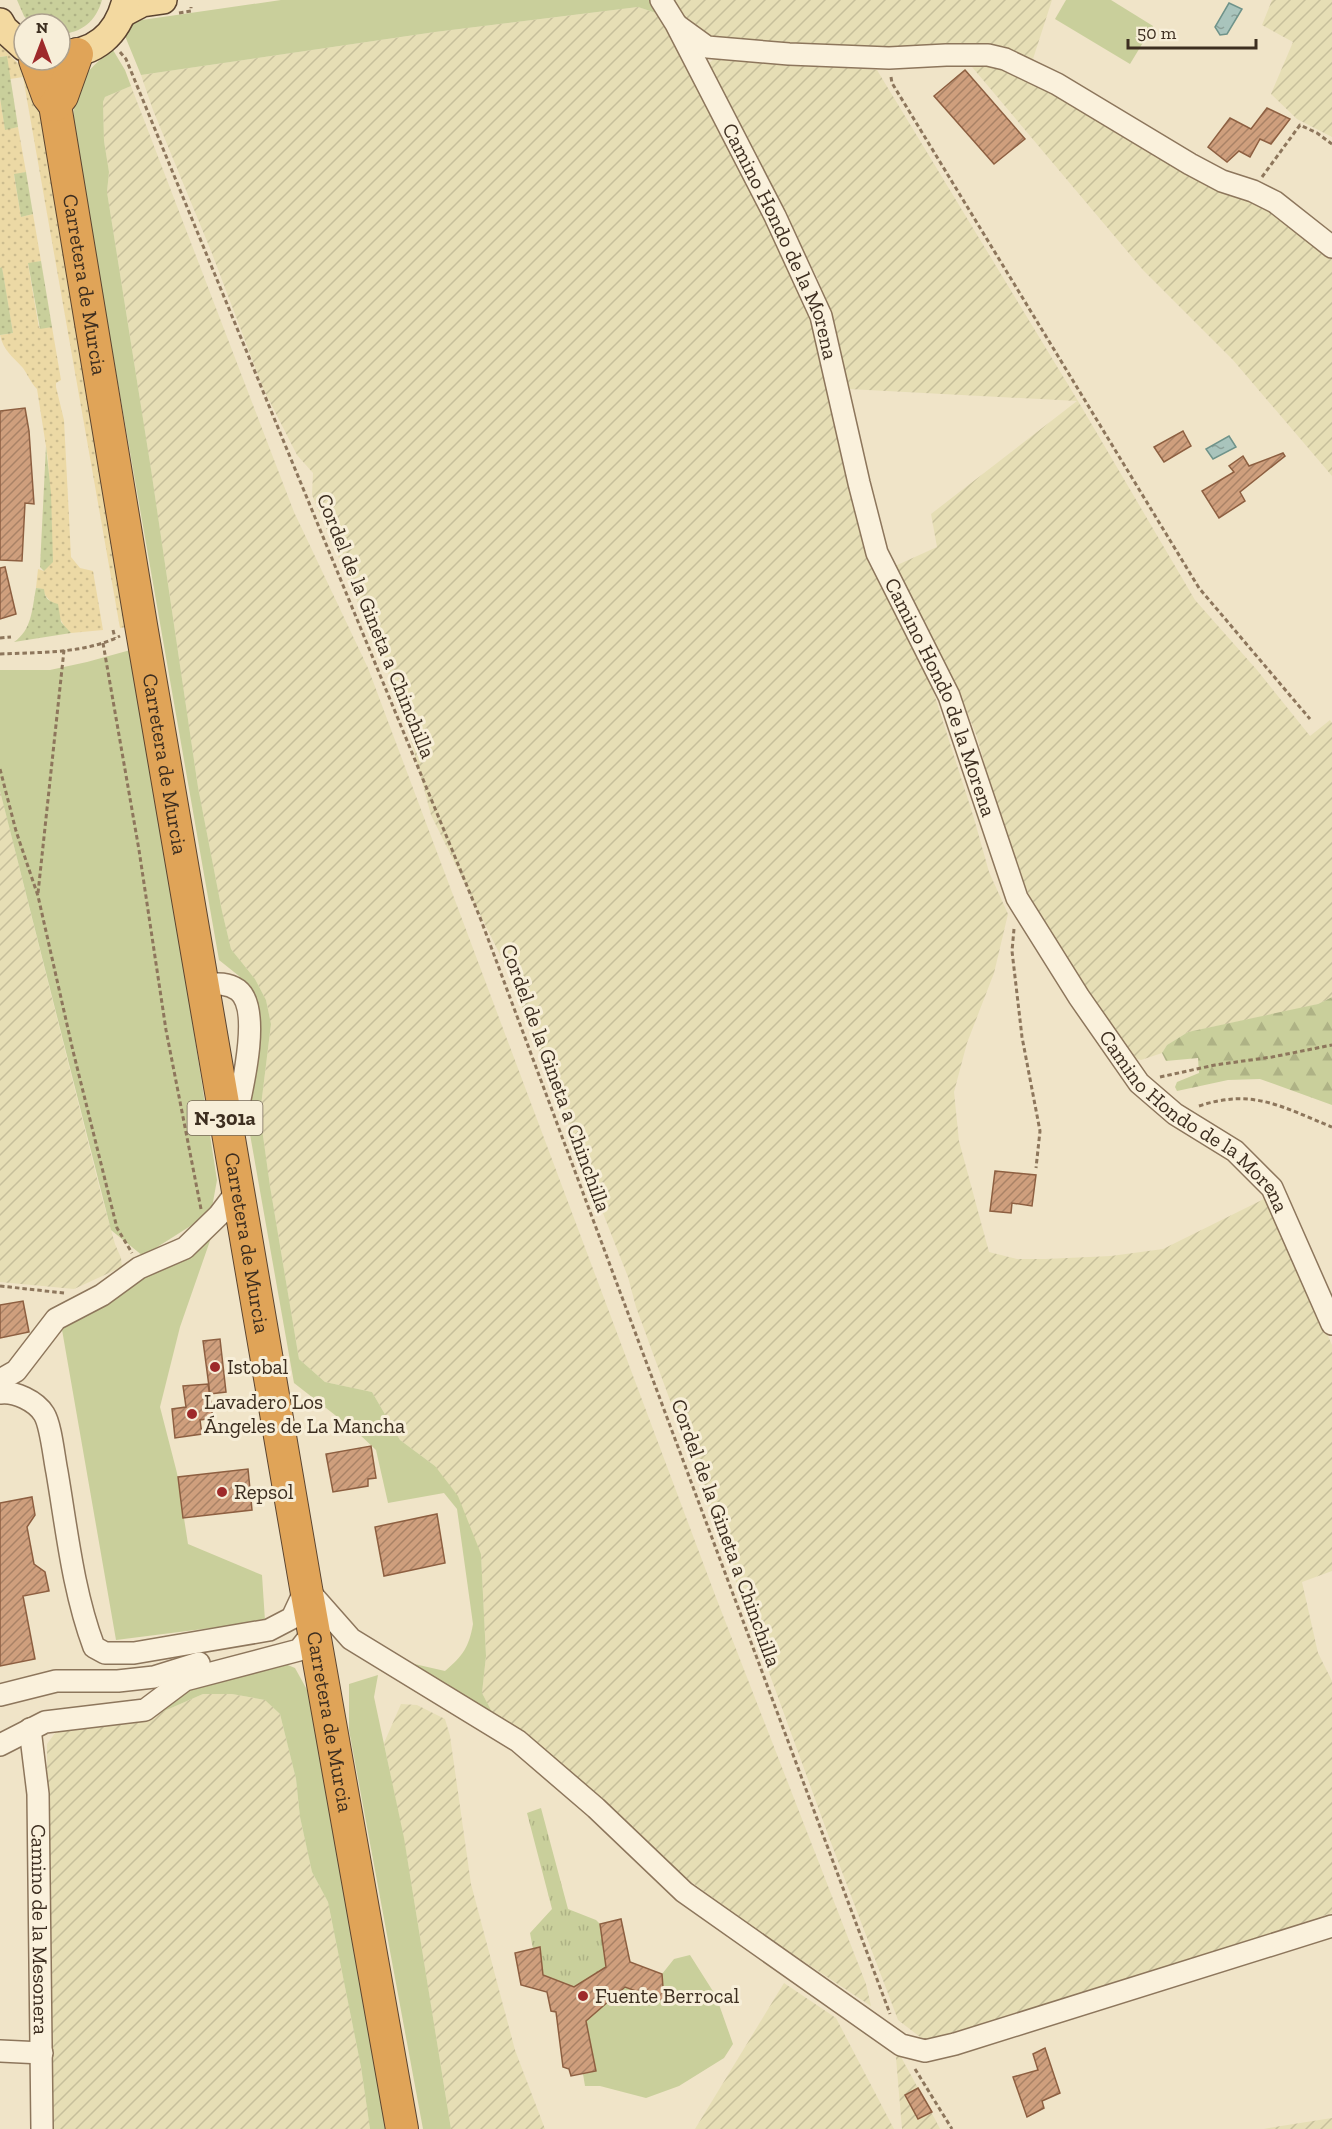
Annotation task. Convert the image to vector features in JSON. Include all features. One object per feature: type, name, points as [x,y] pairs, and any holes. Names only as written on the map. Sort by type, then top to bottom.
[{"type":"highway","name":"Carretera de Murcia","points":[[39,72],[48,96],[55,105],[123,631],[202,985],[402,2129]]},
{"type":"highway","points":[[55,105],[62,96],[65,72]]},
{"type":"main road","points":[[72,53],[96,45],[112,31],[124,7],[163,0]]},
{"type":"main road","points":[[0,22],[12,36]]},
{"type":"street","name":"Camino Hondo de la Morena","points":[[661,0],[676,24],[775,216],[821,316],[876,553],[949,696],[1017,898],[1079,998],[1139,1083],[1174,1114],[1235,1151],[1272,1188],[1332,1324]]},
{"type":"street","points":[[676,24],[707,47],[789,54],[889,58],[988,55],[1005,59],[1057,84],[1222,181],[1253,191],[1275,202],[1332,247]]},
{"type":"street","points":[[0,1380],[16,1371],[56,1319],[102,1295],[139,1268],[185,1248],[219,1215],[238,1190]]},
{"type":"street","points":[[0,1393],[27,1399],[44,1414],[59,1483],[74,1576],[84,1621],[94,1647],[105,1653],[134,1653],[269,1630],[292,1618],[306,1588],[351,1639],[518,1741],[596,1808],[684,1892],[901,2045],[925,2051],[955,2044],[1332,1926]]},
{"type":"street","points":[[0,1695],[56,1681],[154,1677],[314,1630]]},
{"type":"street","points":[[0,1744],[45,1722],[145,1710],[185,1680],[299,1650],[314,1630]]},
{"type":"street","name":"Camino de la Mesonera","points":[[30,1729],[38,1794],[42,2129]]},
{"type":"street","points":[[0,2051],[42,2053]]},
{"type":"path","name":"Cordel de la Gineta a Chinchilla","points":[[115,46],[126,59],[482,920],[901,2045],[951,2129]]},
{"type":"path","points":[[889,58],[892,82],[1199,588],[1310,719]]},
{"type":"path","points":[[1253,191],[1300,125],[1317,133],[1332,144]]},
{"type":"path","points":[[0,654],[64,650],[103,643],[123,631]]},
{"type":"path","points":[[0,638],[11,637]]},
{"type":"path","points":[[103,643],[140,849],[166,1030],[204,1230]]},
{"type":"path","points":[[38,896],[64,650]]},
{"type":"path","points":[[0,769],[16,831],[38,896],[73,1051],[117,1228],[139,1268]]},
{"type":"path","points":[[1017,898],[1012,951],[1022,1037],[1040,1131],[1036,1168]]},
{"type":"path","points":[[1139,1083],[1215,1065],[1332,1045]]},
{"type":"path","points":[[1174,1114],[1218,1100],[1252,1098],[1264,1100],[1332,1126]]},
{"type":"path","points":[[0,1286],[81,1295],[102,1295]]},
{"type":"shaded area","points":[[671,0],[1052,0],[1033,59],[1003,46],[807,48],[705,37],[685,24]]},
{"type":"shaded area","points":[[1272,0],[1332,0],[1332,137],[1297,119],[1271,94],[1293,42],[1262,25]]},
{"type":"shaded area","points":[[638,7],[656,13],[684,55],[741,167],[813,318],[859,514],[928,675],[989,872],[1008,914],[994,973],[967,1043],[954,1092],[959,1141],[989,1252],[1017,1259],[1045,1259],[1111,1256],[1163,1249],[1266,1198],[1332,1345],[1332,1571],[1302,1582],[1318,1653],[1332,1681],[1332,1913],[1033,2012],[924,2040],[898,2020],[636,1307],[628,1277],[509,973],[431,815],[401,703],[312,495],[313,473],[297,455],[263,388],[141,75],[435,32]]},
{"type":"shaded area","points":[[715,58],[877,70],[1078,401],[1195,600],[1257,670],[1310,736],[1330,720],[1332,723],[1332,997],[1303,1008],[1188,1032],[1167,1045],[1162,1053],[1141,1060],[1131,1057],[1088,1000],[1033,905],[1003,831],[977,737],[958,689],[895,566],[937,547],[931,514],[1077,401],[849,389],[833,324],[818,279],[706,66]]},
{"type":"shaded area","points":[[967,61],[1008,69],[1254,198],[1332,255],[1332,476],[1233,360],[1143,270]]},
{"type":"shaded area","points":[[131,86],[294,512],[368,668],[717,1600],[866,1984],[871,2006],[768,1938],[675,1870],[588,1787],[492,1712],[482,1693],[486,1656],[481,1554],[435,1466],[400,1440],[372,1392],[325,1382],[299,1359],[260,1114],[271,1024],[266,1000],[255,979],[231,949],[222,911],[198,787],[107,192],[109,172],[104,141],[103,102],[105,97]]},
{"type":"shaded area","points":[[0,791],[101,1194],[121,1258],[122,1267],[74,1289],[0,1282]]},
{"type":"shaded area","points":[[203,1694],[232,1694],[266,1700],[280,1714],[296,1779],[300,1817],[312,1872],[328,1902],[361,2067],[370,2129],[48,2129],[47,1744],[58,1729],[146,1719]]},
{"type":"shaded area","points":[[401,1704],[417,1705],[445,1719],[450,1736],[471,1884],[515,2050],[545,2129],[451,2129],[407,1857],[384,1743]]},
{"type":"shaded area","points":[[784,1983],[836,2018],[894,2129],[695,2129]]},
{"type":"shaded area","points":[[895,2046],[936,2121],[940,2129],[902,2129]]},
{"type":"shaded area","points":[[1332,2118],[1332,2129],[1264,2129],[1269,2128]]},
{"type":"green space","points":[[17,0],[102,0],[92,20],[72,32],[72,12],[22,12]]},
{"type":"green space","points":[[281,0],[652,0],[656,13],[638,7],[435,32],[141,75],[125,36],[135,21]]},
{"type":"green space","points":[[1066,0],[1111,0],[1153,26],[1130,64],[1055,19]]},
{"type":"green space","points":[[113,50],[131,86],[105,97],[103,102],[104,141],[109,172],[107,192],[198,787],[222,911],[231,949],[255,979],[266,1000],[271,1024],[260,1114],[299,1359],[325,1382],[372,1392],[400,1440],[435,1466],[458,1496],[481,1554],[486,1656],[482,1693],[492,1712],[462,1700],[410,1663],[445,1671],[461,1656],[469,1639],[473,1624],[457,1509],[444,1493],[388,1503],[376,1450],[294,1383],[248,1123],[255,999],[239,976],[219,960],[75,138],[74,110],[79,88],[91,68]]},
{"type":"green space","points":[[7,56],[18,127],[5,130],[0,98],[0,57]]},
{"type":"green space","points":[[26,172],[33,214],[21,217],[14,174]]},
{"type":"green space","points":[[41,261],[52,327],[40,329],[28,263]]},
{"type":"green space","points":[[2,267],[13,333],[0,335],[0,268]]},
{"type":"green space","points":[[46,446],[51,493],[53,562],[44,571],[40,567]]},
{"type":"green space","points":[[36,588],[44,589],[48,599],[58,604],[61,622],[71,633],[14,642],[28,625]]},
{"type":"green space","points":[[134,649],[217,1180],[211,1213],[143,1256],[111,1230],[0,791],[0,670],[50,670]]},
{"type":"green space","points":[[1332,997],[1332,1105],[1260,1079],[1228,1080],[1177,1091],[1175,1087],[1177,1082],[1199,1073],[1198,1058],[1166,1061],[1162,1053],[1167,1045],[1188,1032],[1318,1004]]},
{"type":"green space","points":[[212,1235],[180,1327],[160,1407],[177,1473],[188,1544],[262,1575],[265,1621],[116,1640],[61,1324]]},
{"type":"green space","points":[[283,1663],[295,1668],[311,1697],[389,2129],[370,2129],[361,2067],[328,1902],[312,1872],[300,1817],[296,1779],[280,1714],[265,1700],[232,1694],[203,1694],[146,1719],[196,1681]]},
{"type":"green space","points":[[378,1675],[374,1697],[404,1838],[451,2129],[423,2129],[349,1730],[349,1684]]},
{"type":"green space","points":[[541,1808],[568,1909],[596,1920],[600,1924],[606,1967],[574,1987],[543,1975],[540,1948],[533,1949],[530,1933],[552,1909],[527,1813]]},
{"type":"green space","points":[[690,1955],[716,1996],[733,2044],[724,2058],[679,2086],[646,2098],[600,2086],[585,2086],[583,2074],[596,2071],[586,2021],[625,1987],[664,2001],[662,1974],[674,1959]]},
{"type":"sand","points":[[0,45],[12,57],[12,72],[25,72],[39,105],[127,627],[120,628],[23,77],[10,79],[6,56],[0,57]]},
{"type":"sand","points":[[0,98],[5,129],[18,127],[26,172],[14,175],[21,217],[33,214],[41,261],[28,264],[39,328],[52,327],[61,380],[56,383],[56,387],[64,420],[71,557],[80,568],[93,571],[103,630],[71,633],[63,624],[43,589],[36,588],[38,569],[44,571],[52,528],[48,459],[37,389],[6,349],[0,335],[13,333],[2,268],[0,268]]},
{"type":"water","points":[[1229,3],[1242,9],[1227,34],[1220,35],[1215,27]]},
{"type":"water","points":[[1229,436],[1236,447],[1213,459],[1206,449]]},
{"type":"building","points":[[965,70],[1025,139],[994,164],[934,96]]},
{"type":"building","points":[[1267,108],[1290,119],[1271,144],[1260,139],[1250,157],[1239,151],[1227,162],[1208,147],[1230,118],[1251,129]]},
{"type":"building","points":[[25,408],[29,431],[34,504],[25,503],[22,561],[0,560],[0,411]]},
{"type":"building","points":[[1183,431],[1191,446],[1164,462],[1154,447]]},
{"type":"building","points":[[1283,453],[1285,456],[1240,492],[1245,501],[1219,518],[1202,491],[1234,472],[1229,466],[1243,456],[1249,466]]},
{"type":"building","points":[[5,567],[16,614],[0,619],[0,568]]},
{"type":"building","points":[[995,1171],[1036,1175],[1032,1206],[1012,1203],[1011,1213],[990,1211]]},
{"type":"building","points":[[23,1301],[29,1332],[0,1338],[0,1305]]},
{"type":"building","name":"Istobal","points":[[220,1339],[226,1392],[210,1394],[203,1341]]},
{"type":"building","name":"Lavadero Los Ángeles de La Mancha","points":[[208,1384],[213,1418],[200,1420],[202,1434],[175,1438],[172,1409],[186,1407],[183,1386]]},
{"type":"building","name":"Repsol","points":[[371,1446],[376,1478],[368,1479],[368,1486],[333,1492],[326,1454]]},
{"type":"building","name":"Repsol","points":[[248,1469],[252,1510],[183,1518],[178,1477]]},
{"type":"building","points":[[32,1497],[35,1515],[27,1527],[34,1564],[45,1572],[49,1591],[23,1596],[35,1659],[0,1666],[0,1503]]},
{"type":"building","points":[[437,1514],[445,1563],[384,1576],[375,1527]]},
{"type":"building","name":"Fuente Berrocal","points":[[621,1919],[630,1962],[662,1974],[664,2001],[625,1987],[586,2021],[596,2071],[571,2076],[569,2069],[563,2067],[556,2012],[551,2011],[547,1992],[521,1985],[515,1953],[540,1947],[543,1975],[574,1987],[606,1967],[600,1924]]},
{"type":"building","points":[[1045,2048],[1060,2093],[1042,2101],[1044,2108],[1027,2117],[1013,2077],[1038,2070],[1033,2054]]},
{"type":"building","points":[[918,2088],[932,2112],[918,2119],[905,2095]]},
{"type":"place","name":"Istobal","points":[[215,1367]]},
{"type":"place","name":"Lavadero Los Ángeles de La Mancha","points":[[192,1414]]},
{"type":"place","name":"Repsol","points":[[222,1492]]},
{"type":"place","name":"Fuente Berrocal","points":[[583,1996]]}]
